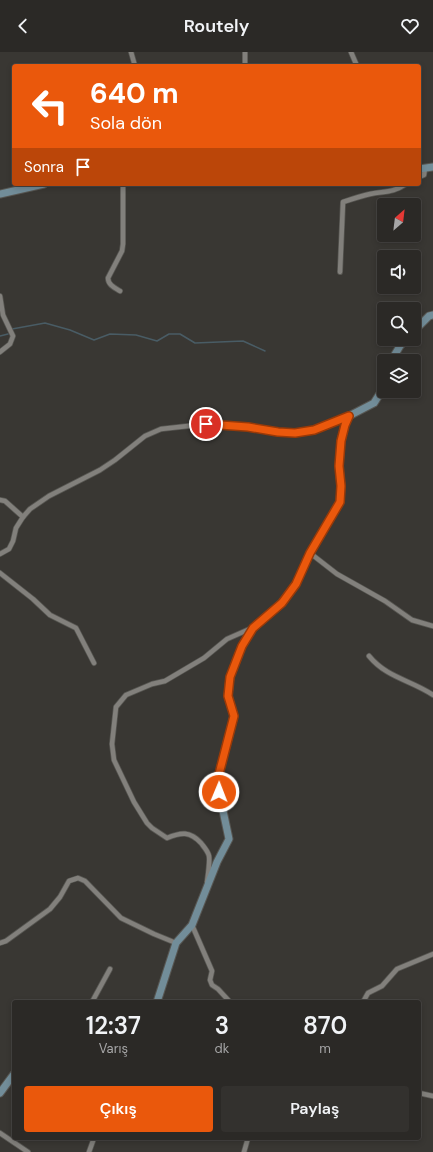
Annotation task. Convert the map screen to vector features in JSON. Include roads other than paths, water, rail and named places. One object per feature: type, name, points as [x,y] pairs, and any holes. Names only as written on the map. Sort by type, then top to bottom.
[{"type":"street","points":[[131,52],[135,64]]},
{"type":"street","points":[[245,52],[245,64]]},
{"type":"street","points":[[351,52],[356,64]]},
{"type":"street","points":[[422,169],[433,167]]},
{"type":"street","points":[[0,194],[35,186]]},
{"type":"street","points":[[120,291],[108,282],[108,278],[122,250],[123,244],[123,186]]},
{"type":"street","points":[[340,272],[343,202],[365,195],[384,191],[394,191],[403,186]]},
{"type":"street","points":[[0,296],[3,315],[14,336],[10,344],[0,352]]},
{"type":"street","points":[[421,324],[429,316],[433,315]]},
{"type":"street","points":[[0,554],[9,549],[13,541],[16,528],[23,517],[40,501],[100,470],[145,436],[160,429],[206,424],[248,427],[278,432],[302,432],[319,429],[349,416],[374,403],[377,398]]},
{"type":"street","points":[[158,1000],[176,943],[192,925],[217,862],[229,839],[219,792],[219,774],[234,716],[228,696],[230,677],[242,646],[253,628],[282,603],[296,584],[310,553],[340,502],[341,486],[339,466],[341,441],[349,416]]},
{"type":"street","points":[[0,500],[5,501],[23,517]]},
{"type":"street","points":[[310,553],[337,574],[385,601],[412,620],[433,626]]},
{"type":"street","points":[[0,573],[33,599],[47,613],[76,628],[94,663]]},
{"type":"street","points":[[207,888],[209,857],[204,847],[192,835],[185,833],[180,833],[167,838],[147,823],[134,802],[114,760],[112,744],[116,707],[126,695],[152,684],[165,682],[204,658],[227,639],[253,628]]},
{"type":"street","points":[[369,656],[376,665],[385,672],[422,688],[433,695]]},
{"type":"street","points":[[0,943],[6,941],[50,909],[60,897],[69,881],[78,878],[86,881],[121,918],[176,943]]},
{"type":"street","points":[[192,925],[212,971],[210,980],[212,985],[228,1000]]},
{"type":"street","points":[[364,1000],[368,993],[382,986],[397,968],[433,954]]},
{"type":"street","points":[[93,1000],[110,969]]},
{"type":"street","points":[[1,1089],[12,1076]]},
{"type":"street","points":[[421,1093],[433,1096]]},
{"type":"street","points":[[0,1134],[28,1152]]},
{"type":"street","points":[[89,1152],[93,1140]]},
{"type":"street","points":[[244,1152],[247,1140]]},
{"type":"waterway","points":[[12,329],[45,323],[70,330],[94,340],[110,334],[136,335],[157,341],[169,334],[180,334],[195,343],[243,341],[265,351]]},
{"type":"waterway","points":[[0,336],[8,334]]}]
